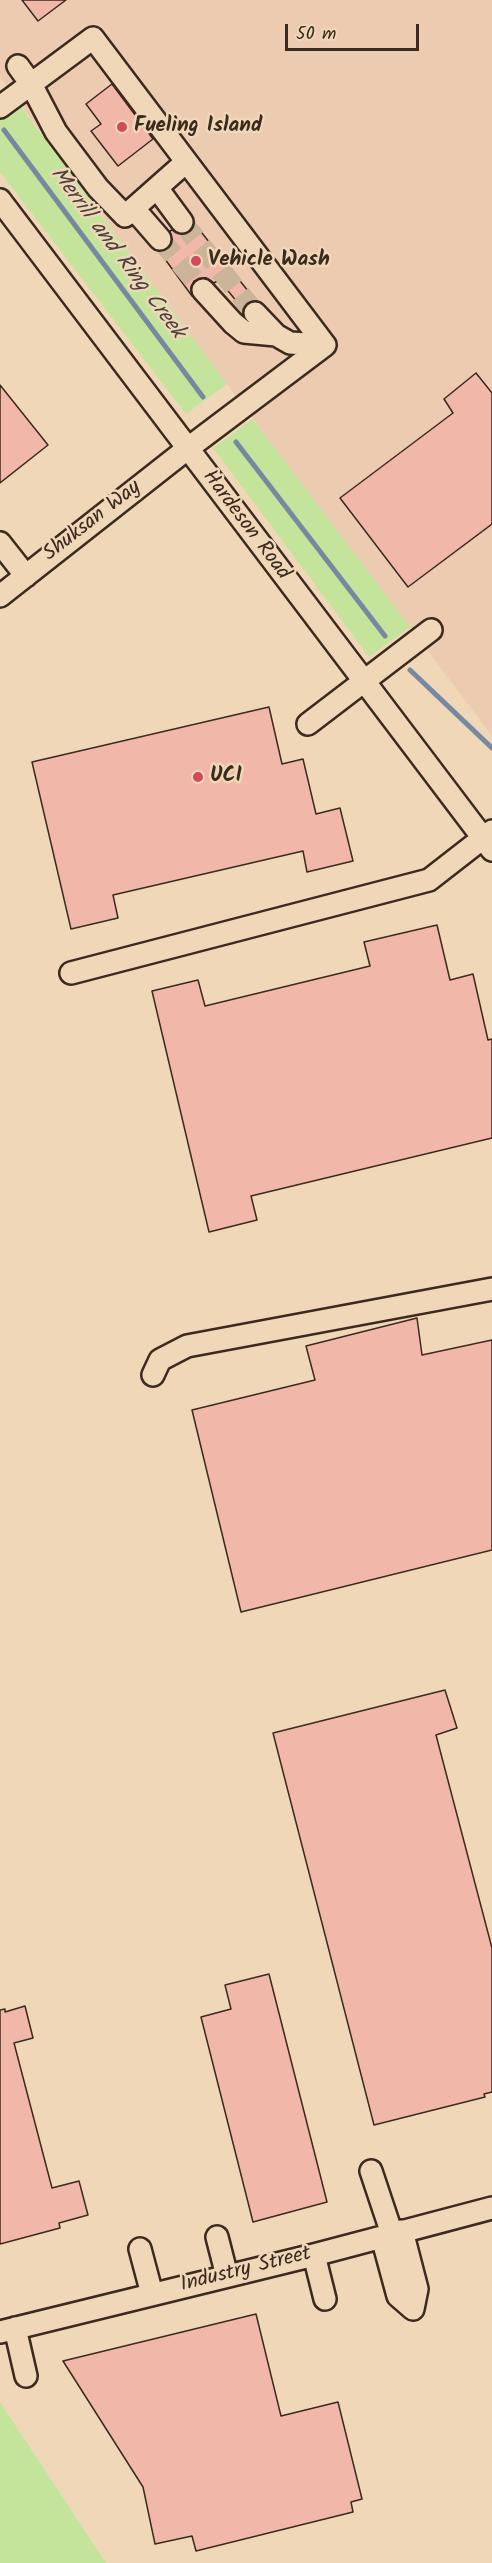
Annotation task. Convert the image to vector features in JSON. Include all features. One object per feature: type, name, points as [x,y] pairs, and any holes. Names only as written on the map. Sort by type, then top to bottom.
[{"type":"street","points":[[0,107],[93,38],[325,345]]},
{"type":"street","points":[[18,66],[31,84],[56,132],[98,188],[160,239]]},
{"type":"street","points":[[130,212],[186,162]]},
{"type":"street","points":[[157,188],[182,222]]},
{"type":"street","name":"Hardeson Road","points":[[0,200],[363,681],[489,840]]},
{"type":"street","points":[[203,290],[244,332],[276,335],[298,345],[325,345]]},
{"type":"street","points":[[255,313],[276,335]]},
{"type":"street","name":"Shuksan Way","points":[[0,596],[187,448],[325,345]]},
{"type":"street","points":[[0,543],[26,576]]},
{"type":"street","points":[[308,724],[431,630]]},
{"type":"street","points":[[71,973],[429,880],[489,840]]},
{"type":"street","points":[[153,1375],[159,1360],[187,1346],[492,1289]]},
{"type":"street","points":[[371,2170],[392,2234]]},
{"type":"street","name":"Industry Street","points":[[8,2330],[314,2255],[492,2208]]},
{"type":"street","points":[[217,2237],[226,2276]]},
{"type":"street","points":[[140,2249],[152,2294]]},
{"type":"street","points":[[314,2255],[325,2298]]},
{"type":"street","points":[[8,2330],[26,2376]]},
{"type":"shaded area","points":[[0,0],[492,0],[492,736],[0,77]]},
{"type":"green space","points":[[21,107],[227,384],[186,414],[0,172],[0,121]]},
{"type":"green space","points":[[253,419],[410,627],[369,657],[213,448]]},
{"type":"green space","points":[[0,2402],[106,2563],[0,2563]]},
{"type":"building","points":[[22,0],[66,0],[38,21]]},
{"type":"building","name":"Fueling Island","points":[[112,84],[153,139],[118,166],[91,131],[101,124],[86,104]]},
{"type":"building","name":"Vehicle Wash","points":[[194,223],[256,301],[247,303],[243,309],[219,280],[214,283],[206,278],[194,281],[191,287],[192,296],[159,251],[168,249],[172,244],[170,231],[184,235],[190,232]]},
{"type":"building","points":[[476,373],[492,393],[492,524],[408,587],[340,498],[453,413],[444,399]]},
{"type":"building","points":[[0,385],[48,445],[0,483]]},
{"type":"building","points":[[269,707],[282,764],[303,759],[316,814],[340,808],[353,861],[307,872],[303,851],[113,895],[118,918],[71,929],[32,762]]},
{"type":"building","points":[[437,925],[450,980],[473,974],[488,1040],[492,1039],[492,1138],[251,1196],[257,1220],[209,1232],[152,991],[198,980],[205,1006],[370,966],[364,942]]},
{"type":"building","points":[[417,1318],[422,1355],[492,1340],[492,1550],[241,1612],[192,1410],[315,1380],[306,1346]]},
{"type":"building","points":[[445,1690],[457,1728],[436,1735],[492,1948],[492,2092],[484,2094],[485,2097],[374,2125],[273,1733]]},
{"type":"building","points":[[269,1974],[327,2202],[253,2222],[201,2017],[231,2009],[225,1985]]},
{"type":"building","points":[[25,2006],[33,2038],[14,2043],[52,2188],[79,2181],[88,2215],[59,2223],[60,2228],[0,2244],[0,2010],[5,2009],[5,2012]]},
{"type":"building","points":[[256,2314],[281,2416],[338,2402],[362,2499],[351,2502],[353,2512],[196,2551],[192,2536],[155,2544],[143,2487],[63,2361]]},
{"type":"waterway","name":"Merrill and Ring Creek","points":[[4,130],[203,397]]},
{"type":"waterway","name":"Merrill and Ring Creek","points":[[236,442],[385,636]]},
{"type":"waterway","name":"Merrill and Ring Creek","points":[[410,670],[492,748]]},
{"type":"tunnel","points":[[182,222],[255,313]]},
{"type":"tunnel","points":[[160,239],[203,290]]},
{"type":"place","name":"Fueling Island","points":[[122,127]]},
{"type":"place","name":"Vehicle Wash","points":[[196,261]]},
{"type":"place","name":"UCI","points":[[198,777]]}]
